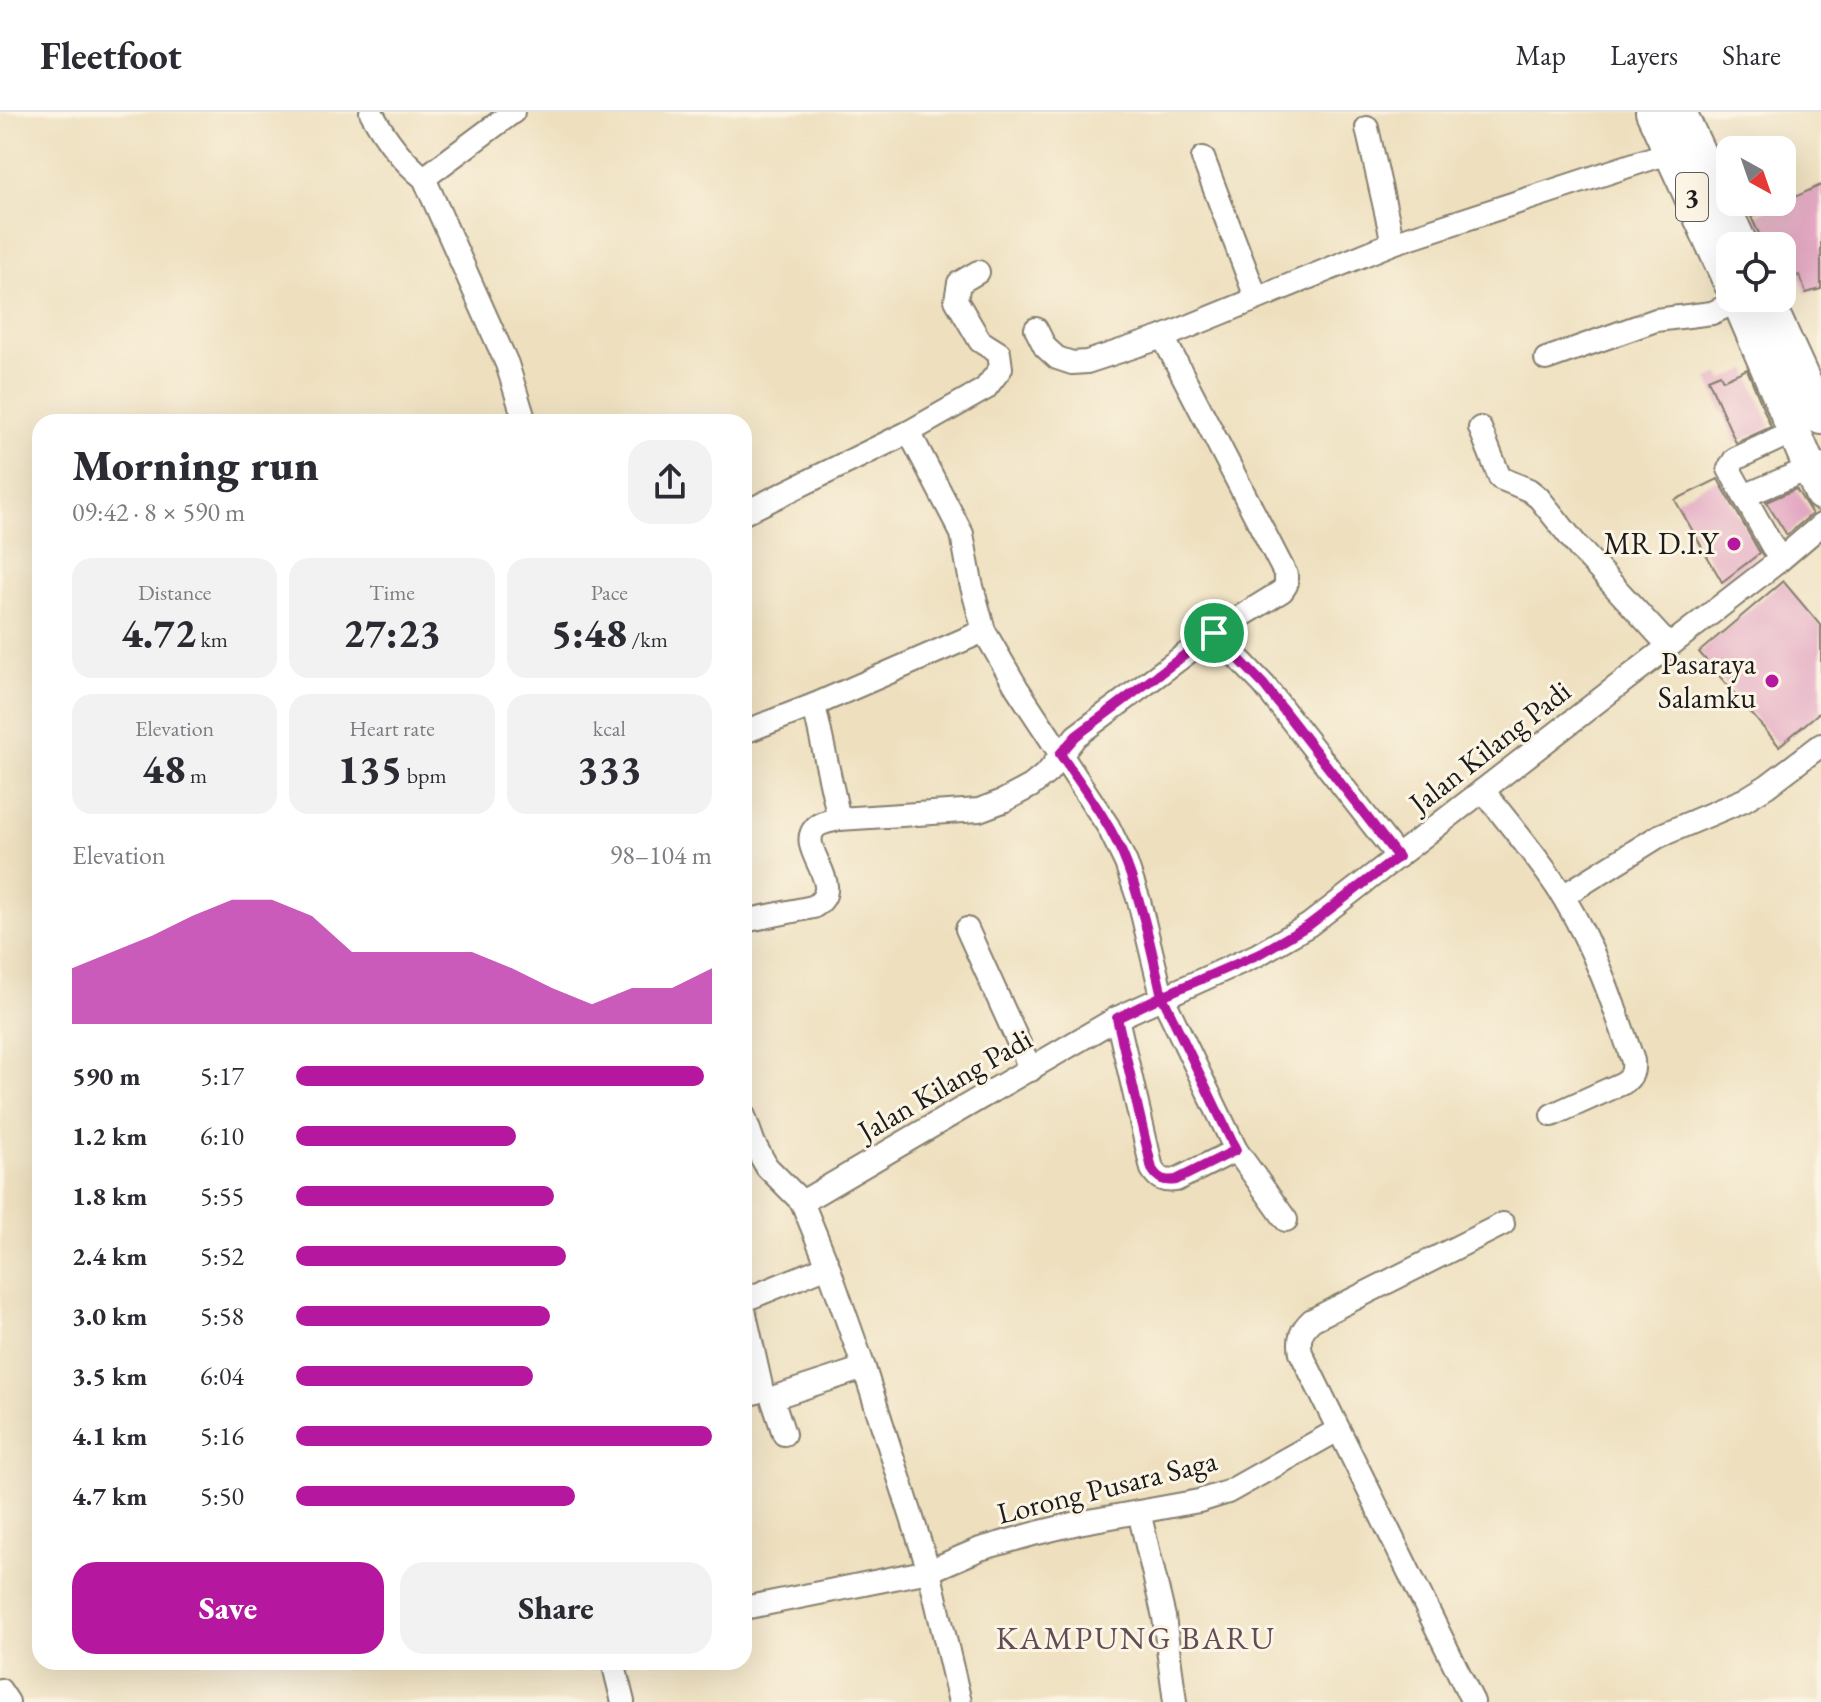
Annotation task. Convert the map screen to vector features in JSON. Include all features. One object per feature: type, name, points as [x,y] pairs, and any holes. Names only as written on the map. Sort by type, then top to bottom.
[{"type":"highway","name":"3","points":[[1652,112],[1716,241]]},
{"type":"highway","name":"3","points":[[1680,112],[1736,232]]},
{"type":"highway","name":"3","points":[[1752,312],[1808,425],[1817,475]]},
{"type":"street","points":[[371,112],[382,133],[405,163],[424,178],[507,364],[523,414]]},
{"type":"street","points":[[424,178],[513,112]]},
{"type":"street","points":[[1367,128],[1393,243]]},
{"type":"street","points":[[1036,329],[1045,347],[1057,358],[1072,363],[1087,362],[1163,337],[1393,243],[1671,152]]},
{"type":"street","points":[[1203,158],[1256,297]]},
{"type":"street","points":[[752,509],[909,432],[985,389],[1000,372],[999,353],[982,344],[956,304],[959,283],[978,272]]},
{"type":"street","points":[[1546,359],[1656,320],[1716,311]]},
{"type":"street","points":[[752,919],[813,907],[826,895],[826,885],[811,843],[811,834],[818,825],[839,819],[979,810],[1003,801],[1031,786],[1048,772],[1076,736],[1214,633],[1282,591],[1286,585],[1286,575],[1163,337]]},
{"type":"street","points":[[1780,560],[1729,469],[1735,459],[1808,425]]},
{"type":"street","points":[[1480,428],[1500,478],[1529,490],[1539,498],[1579,548],[1669,646]]},
{"type":"street","points":[[909,432],[962,534],[984,631],[1017,688],[1108,826],[1126,863],[1139,901],[1162,996],[1236,1150],[1286,1220]]},
{"type":"street","points":[[1744,496],[1817,475]]},
{"type":"street","name":"Jalan Kilang Padi","points":[[802,1202],[1117,1018],[1257,955],[1309,925],[1821,525]]},
{"type":"street","points":[[752,729],[984,631]]},
{"type":"street","points":[[1214,633],[1264,685],[1398,857]]},
{"type":"street","points":[[814,705],[839,819]]},
{"type":"street","points":[[1563,896],[1659,836],[1744,800],[1821,745]]},
{"type":"street","points":[[1483,790],[1563,896],[1610,992],[1634,1070],[1623,1083],[1552,1115]]},
{"type":"street","points":[[967,929],[1031,1070]]},
{"type":"street","points":[[1117,1018],[1152,1169],[1157,1177],[1166,1182],[1176,1180],[1236,1150]]},
{"type":"street","points":[[752,1138],[767,1167],[802,1202],[828,1266],[929,1571],[960,1702]]},
{"type":"street","points":[[1473,1702],[1338,1430],[1301,1353],[1299,1340],[1303,1328],[1312,1320],[1503,1224]]},
{"type":"street","points":[[752,1297],[828,1266]]},
{"type":"street","points":[[752,1346],[761,1386],[752,1393]]},
{"type":"street","points":[[784,1434],[772,1398],[864,1368]]},
{"type":"street","name":"Lorong Pusara Saga","points":[[752,1606],[929,1571],[980,1549],[1078,1523],[1199,1501],[1228,1492],[1338,1430]]},
{"type":"street","points":[[1139,1512],[1164,1617],[1175,1702]]},
{"type":"street","points":[[615,1670],[623,1702]]},
{"type":"street","points":[[0,1690],[8,1702]]},
{"type":"building","points":[[1821,185],[1821,289],[1806,293],[1799,275],[1796,276],[1796,232],[1758,232],[1751,217],[1796,216],[1796,196]]},
{"type":"building","points":[[1747,369],[1771,427],[1736,443],[1708,379],[1720,374],[1723,380]]},
{"type":"building","points":[[1718,479],[1760,553],[1722,582],[1675,500]]},
{"type":"building","points":[[1796,489],[1812,514],[1787,535],[1766,502]]},
{"type":"building","name":"Pasaraya Salamku","points":[[1783,581],[1821,626],[1821,711],[1779,746],[1699,652]]},
{"type":"place","name":"MR D.I.Y","points":[[1734,544]]},
{"type":"place","name":"Pasaraya Salamku","points":[[1772,681]]},
{"type":"district","name":"KAMPUNG BARU","points":[[1136,1638]]},
{"type":"route","points":[[1214,633],[1076,736],[1060,754],[1108,826],[1126,863],[1139,901],[1162,996],[1117,1018],[1152,1169],[1157,1177],[1166,1182],[1236,1150],[1162,996],[1257,955],[1309,925],[1398,857],[1264,685],[1214,633]]}]
